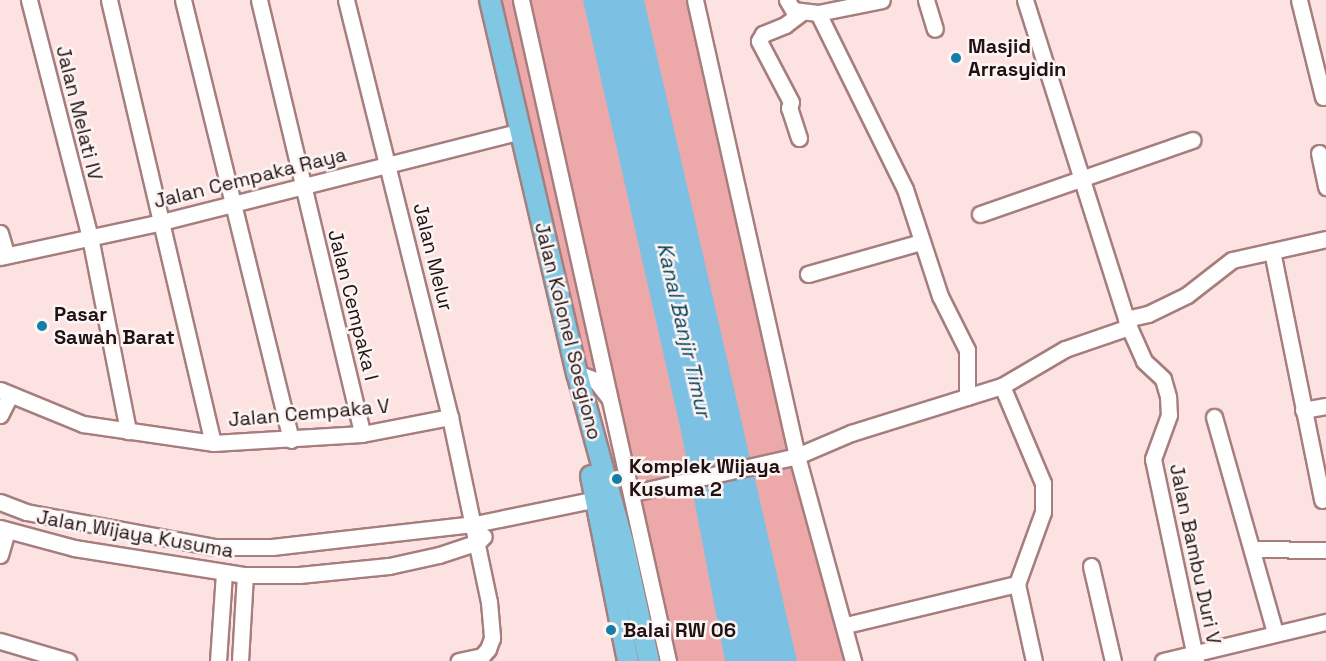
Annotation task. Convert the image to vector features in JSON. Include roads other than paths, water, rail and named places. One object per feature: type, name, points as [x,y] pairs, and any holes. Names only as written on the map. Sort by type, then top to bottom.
[{"type":"main road","name":"Jalan Kolonel Soegiono","points":[[476,0],[597,499],[628,661]]},
{"type":"main road","name":"Jalan Kolonel Soegiono","points":[[490,0],[577,373],[636,601],[649,661]]},
{"type":"street","name":"Jalan Melati IV","points":[[28,0],[90,237],[128,431]]},
{"type":"street","points":[[109,0],[213,443]]},
{"type":"street","points":[[183,0],[291,440]]},
{"type":"street","name":"Jalan Cempaka I","points":[[260,0],[363,434]]},
{"type":"street","name":"Jalan Melur","points":[[346,0],[389,165],[475,524],[492,638],[482,656],[459,661]]},
{"type":"street","points":[[521,0],[614,407],[639,491],[647,553],[668,661]]},
{"type":"street","points":[[695,0],[797,456],[846,625],[853,661]]},
{"type":"street","points":[[787,0],[793,10],[801,13],[818,13],[882,0]]},
{"type":"street","points":[[926,0],[935,29]]},
{"type":"street","name":"Jalan Bambu Duri V","points":[[1025,0],[1128,323],[1144,361],[1162,379],[1168,397],[1169,415],[1153,459],[1196,656]]},
{"type":"street","points":[[1299,0],[1323,97]]},
{"type":"street","points":[[799,138],[789,108],[791,102],[759,41],[763,34],[785,26],[801,13]]},
{"type":"street","points":[[818,13],[905,189],[940,296],[967,350],[967,397]]},
{"type":"street","name":"Jalan Cempaka Raya","points":[[3,256],[162,222],[509,134]]},
{"type":"street","points":[[980,214],[1194,140]]},
{"type":"street","points":[[1319,153],[1326,188]]},
{"type":"street","points":[[0,233],[3,256]]},
{"type":"street","points":[[639,491],[797,456],[851,433],[1002,386],[1065,349],[1187,295],[1232,260],[1326,239]]},
{"type":"street","points":[[808,274],[921,242]]},
{"type":"street","points":[[1272,251],[1322,500]]},
{"type":"street","points":[[577,373],[595,380],[614,407]]},
{"type":"street","points":[[1002,386],[1043,483],[1043,512],[1017,584],[1034,661]]},
{"type":"street","points":[[0,415],[5,392]]},
{"type":"street","name":"Jalan Cempaka V","points":[[5,392],[83,424],[213,443],[363,434],[450,417]]},
{"type":"street","points":[[1303,410],[1326,406]]},
{"type":"street","points":[[1214,417],[1275,633]]},
{"type":"street","name":"Jalan Wijaya Kusuma","points":[[0,502],[26,512],[214,547],[335,542],[475,524],[597,499]]},
{"type":"street","name":"Jalan Wijaya Kusuma","points":[[4,530],[74,548],[224,574],[299,575],[389,566],[478,542],[503,519]]},
{"type":"street","points":[[0,555],[4,530]]},
{"type":"street","points":[[1252,549],[1326,550]]},
{"type":"street","points":[[636,601],[647,553]]},
{"type":"street","points":[[1091,566],[1113,661]]},
{"type":"street","points":[[218,661],[224,574]]},
{"type":"street","points":[[240,661],[245,574]]},
{"type":"street","points":[[846,625],[1017,584]]},
{"type":"street","points":[[1163,661],[1196,656],[1275,633],[1326,622]]},
{"type":"street","points":[[0,641],[46,658],[68,661]]},
{"type":"water","name":"Kanal Banjir Timur","points":[[583,0],[644,0],[797,661],[725,661],[681,431]]},
{"type":"place","name":"Masjid Arrasyidin","points":[[956,58]]},
{"type":"place","name":"Pasar Sawah Barat","points":[[42,326]]},
{"type":"place","name":"Komplek Wijaya Kusuma 2","points":[[617,479]]},
{"type":"place","name":"Balai RW 06","points":[[611,630]]}]
